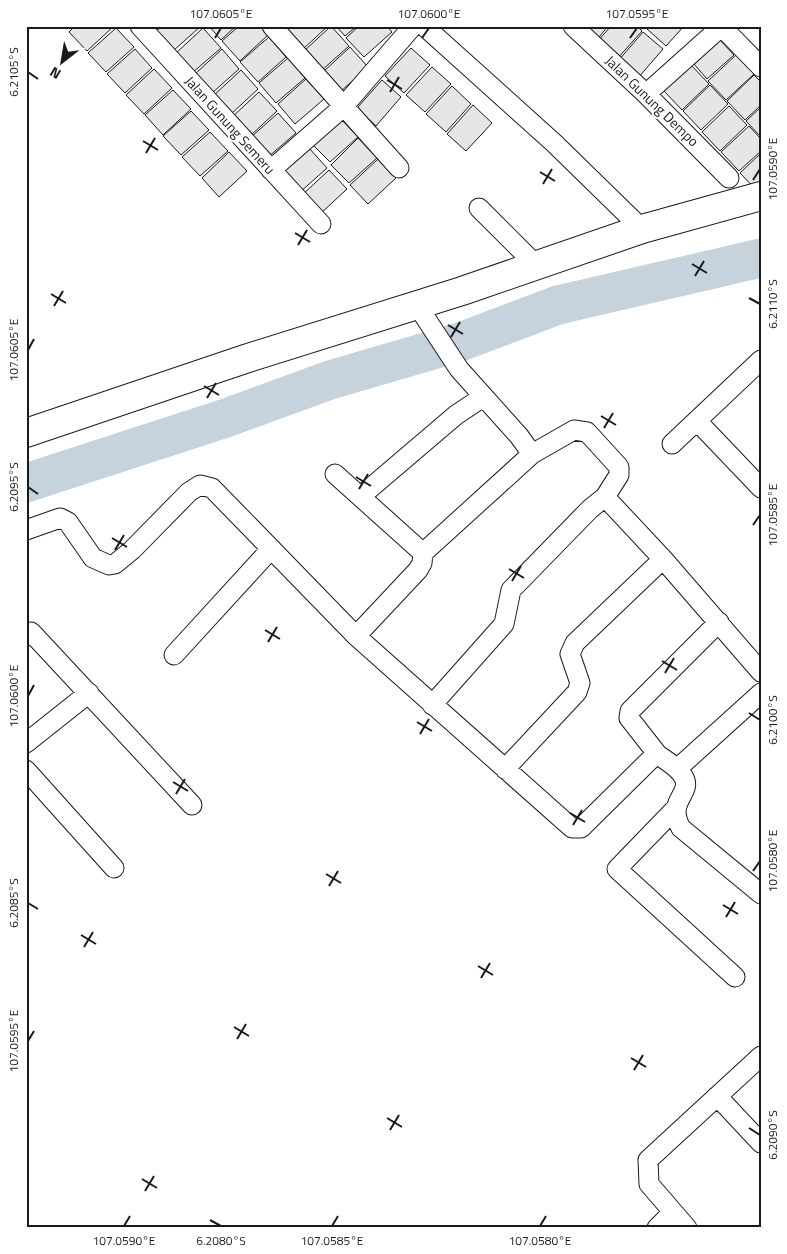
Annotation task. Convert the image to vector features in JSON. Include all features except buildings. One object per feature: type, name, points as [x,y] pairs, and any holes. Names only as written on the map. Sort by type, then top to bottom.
[{"type":"street","name":"Jalan Gunung Semeru","points":[[140,26],[321,224]]},
{"type":"street","points":[[272,26],[398,168]]},
{"type":"street","points":[[271,170],[343,107],[413,26]]},
{"type":"street","points":[[424,26],[554,143],[642,229]]},
{"type":"street","name":"Jalan Gunung Dempo","points":[[573,26],[646,94],[729,178]]},
{"type":"street","points":[[646,94],[721,26],[761,67]]},
{"type":"street","points":[[26,432],[248,358],[418,305],[642,229],[761,196]]},
{"type":"street","points":[[479,208],[535,264]]},
{"type":"street","points":[[418,305],[438,340],[459,369],[519,436],[532,454]]},
{"type":"street","points":[[672,444],[761,360]]},
{"type":"street","points":[[361,496],[456,415],[483,397]]},
{"type":"street","points":[[697,420],[761,488]]},
{"type":"street","points":[[356,636],[418,570],[423,553],[532,454],[574,430],[587,432],[619,468],[619,475],[605,497],[590,509],[511,590],[504,624],[432,705]]},
{"type":"street","points":[[335,474],[423,553]]},
{"type":"street","points":[[26,530],[60,518],[68,522],[93,558],[109,565],[115,564],[132,550],[188,492],[200,485],[212,488],[356,636],[572,828],[578,829],[655,755],[658,755]]},
{"type":"street","points":[[605,497],[663,559],[761,672]]},
{"type":"street","points":[[174,655],[271,549]]},
{"type":"street","points":[[505,769],[577,692],[580,683],[570,654],[575,643],[663,559]]},
{"type":"street","points":[[719,622],[630,711],[629,718],[658,755],[678,768],[687,780],[687,788],[676,808],[617,869],[735,977]]},
{"type":"street","points":[[28,632],[89,693],[192,805]]},
{"type":"street","points":[[26,743],[89,693]]},
{"type":"street","points":[[678,768],[761,693]]},
{"type":"street","points":[[26,770],[114,868]]},
{"type":"street","points":[[676,808],[675,818],[681,828],[761,894]]},
{"type":"street","points":[[687,1228],[649,1184],[648,1160],[761,1056]]},
{"type":"street","points":[[717,1096],[761,1143]]},
{"type":"street","points":[[657,1228],[673,1212]]},
{"type":"waterway","points":[[26,483],[223,419],[330,380],[460,342],[558,305],[761,258]]}]
